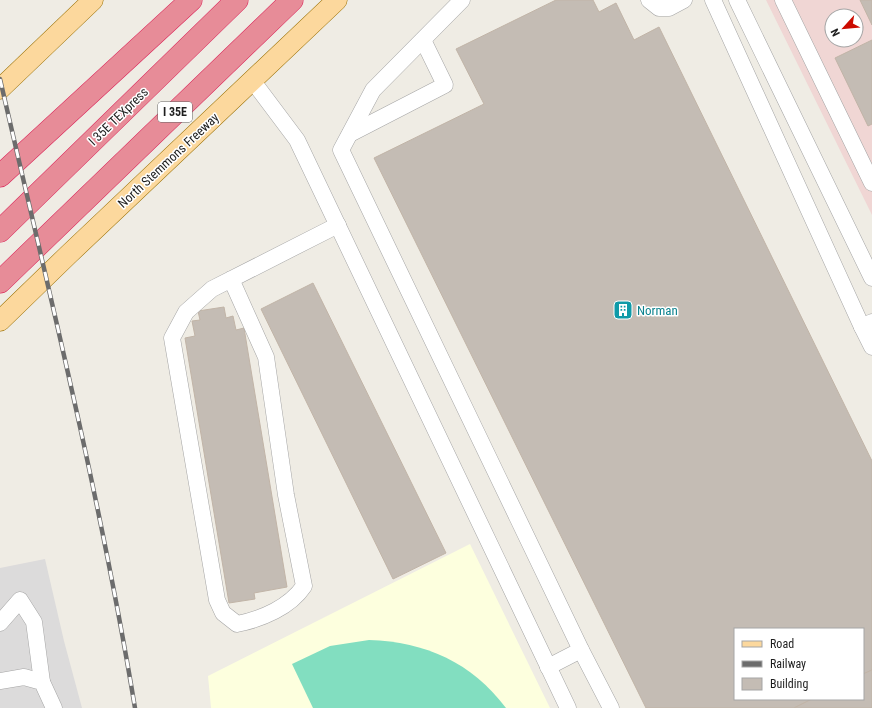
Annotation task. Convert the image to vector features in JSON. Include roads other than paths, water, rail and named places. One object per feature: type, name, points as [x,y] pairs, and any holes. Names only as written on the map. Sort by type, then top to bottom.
[{"type":"highway","points":[[0,176],[192,0]]},
{"type":"highway","name":"I 35E TEXpress","points":[[0,231],[237,0]]},
{"type":"highway","name":"I 35E","points":[[0,282],[292,0]]},
{"type":"main road","points":[[0,89],[93,0]]},
{"type":"main road","name":"North Stemmons Freeway","points":[[0,321],[45,276],[337,0]]},
{"type":"lane","points":[[462,0],[373,90],[341,150],[581,650],[611,708]]},
{"type":"lane","points":[[649,0],[659,8],[669,8],[684,0]]},
{"type":"lane","points":[[713,0],[867,324],[872,347]]},
{"type":"lane","points":[[736,0],[872,278]]},
{"type":"lane","points":[[782,0],[872,183]]},
{"type":"lane","points":[[350,134],[445,85],[423,40]]},
{"type":"lane","points":[[252,80],[297,140],[568,708]]},
{"type":"lane","points":[[231,279],[266,357],[286,495],[304,586],[296,597],[258,620],[237,624],[223,613],[217,600],[172,338],[186,312],[212,289],[231,279],[338,225]]},
{"type":"lane","points":[[0,623],[20,600],[34,622],[42,682],[54,708]]},
{"type":"lane","points":[[548,667],[581,650]]},
{"type":"lane","points":[[0,681],[24,677],[42,682]]},
{"type":"railway","points":[[0,79],[90,471],[135,708]]},
{"type":"place","name":"Norman","points":[[623,310]]}]
